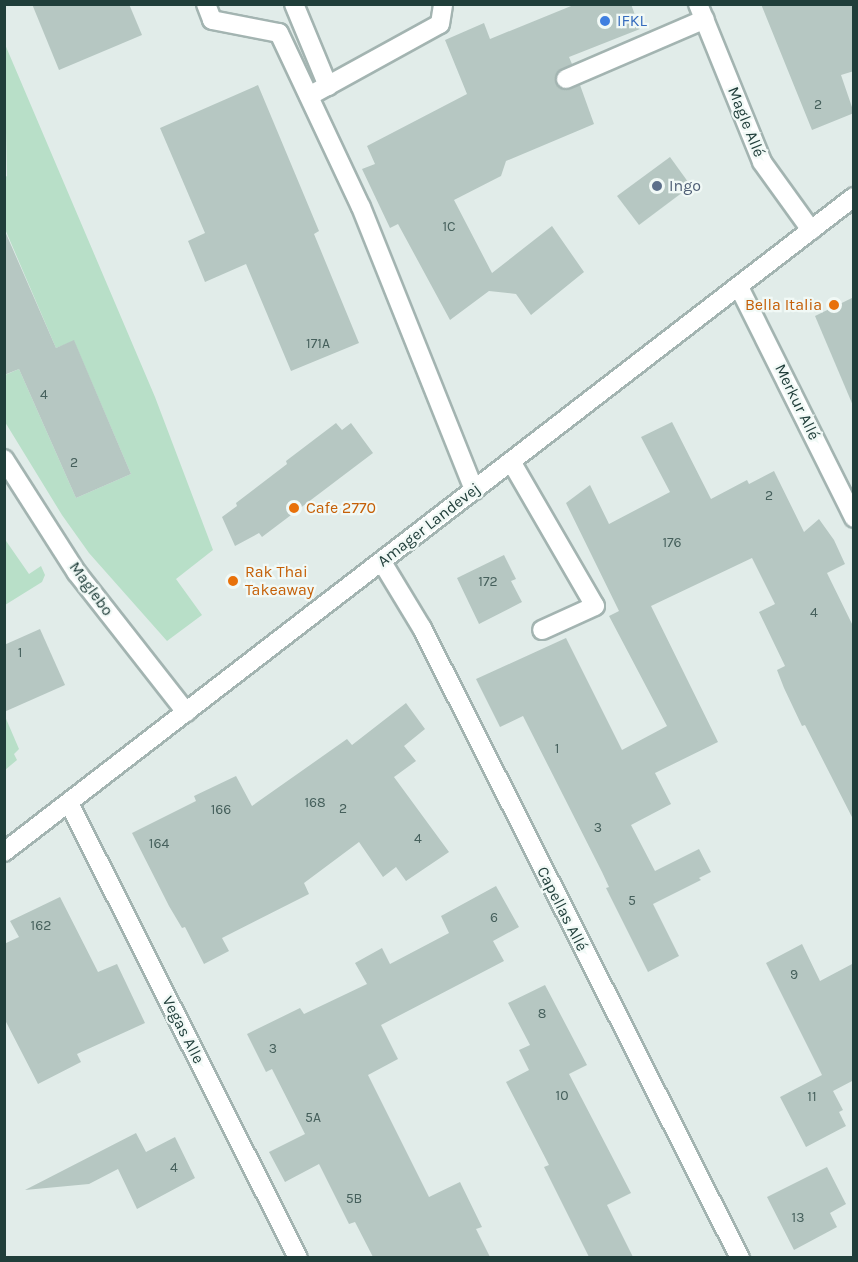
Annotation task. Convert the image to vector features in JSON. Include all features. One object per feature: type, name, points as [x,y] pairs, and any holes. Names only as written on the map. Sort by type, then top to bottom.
[{"type":"street","points":[[206,4],[212,20],[279,33],[361,207],[474,490]]},
{"type":"street","points":[[294,4],[328,86]]},
{"type":"street","points":[[309,96],[440,24],[443,4]]},
{"type":"street","points":[[566,79],[702,12]]},
{"type":"street","name":"Magle Allé","points":[[702,12],[762,162],[811,230]]},
{"type":"street","name":"Amager Landevej","points":[[4,852],[512,463],[854,197]]},
{"type":"street","name":"Merkur Allé","points":[[739,287],[854,518]]},
{"type":"street","name":"Maglebo","points":[[4,459],[77,573],[186,712]]},
{"type":"street","points":[[512,463],[595,606],[542,630]]},
{"type":"street","name":"Capellas Allé","points":[[382,562],[422,628],[740,1257]]},
{"type":"street","name":"Vegas Alle","points":[[69,803],[298,1257]]},
{"type":"green space","points":[[4,42],[155,397],[213,550],[176,579],[202,615],[167,641],[89,553],[62,515],[5,422],[5,375],[19,369],[76,498],[131,474],[74,341],[56,348],[5,229],[4,178],[7,176]]},
{"type":"green space","points":[[4,538],[29,574],[41,566],[45,575],[42,582],[5,605]]},
{"type":"green space","points":[[4,714],[19,749],[14,754],[17,760],[5,770]]},
{"type":"building","points":[[32,4],[129,4],[142,35],[59,70]]},
{"type":"building","points":[[576,4],[631,4],[640,29],[569,57],[572,64],[557,73],[556,83],[560,88],[570,89],[580,85],[594,124],[506,161],[501,176],[454,200],[492,273],[552,226],[584,272],[531,315],[516,294],[489,291],[450,320],[398,224],[390,228],[362,169],[375,164],[367,146],[467,94],[445,40],[484,23],[490,39]]},
{"type":"building","points":[[761,4],[854,4],[854,71],[841,75],[854,113],[812,130]]},
{"type":"building","points":[[258,85],[319,231],[314,234],[359,343],[291,371],[246,264],[205,282],[188,241],[205,233],[160,128]]},
{"type":"building","points":[[670,157],[691,186],[639,225],[617,196]]},
{"type":"building","points":[[4,229],[56,348],[74,340],[131,474],[76,498],[19,369],[4,375]]},
{"type":"building","points":[[854,297],[854,408],[815,316]]},
{"type":"building","points":[[672,422],[711,499],[747,480],[749,484],[774,471],[804,532],[819,519],[834,540],[845,564],[827,573],[854,628],[854,821],[805,725],[802,726],[777,670],[785,666],[759,612],[775,604],[752,558],[651,606],[718,742],[655,773],[671,804],[631,825],[655,871],[699,849],[711,872],[699,878],[701,880],[653,904],[679,956],[648,972],[606,888],[609,887],[602,872],[523,716],[500,727],[476,679],[566,638],[622,750],[667,726],[609,616],[619,611],[566,503],[590,485],[609,524],[670,492],[641,437]]},
{"type":"building","points":[[336,423],[342,430],[351,423],[373,453],[262,537],[259,533],[235,546],[222,517],[237,506],[236,503],[287,464],[286,461]]},
{"type":"building","points":[[504,555],[516,579],[511,581],[522,602],[479,624],[457,578]]},
{"type":"building","points":[[40,629],[65,685],[4,712],[4,645]]},
{"type":"building","points":[[406,703],[425,729],[404,746],[416,761],[394,777],[449,852],[406,881],[396,867],[383,877],[359,842],[304,883],[309,894],[222,938],[229,951],[204,964],[185,927],[182,928],[169,906],[132,833],[196,801],[194,796],[236,776],[252,806],[347,739],[352,745]]},
{"type":"building","points":[[496,886],[519,927],[493,941],[504,961],[381,1025],[398,1059],[368,1075],[429,1197],[460,1182],[482,1227],[476,1229],[490,1257],[373,1257],[355,1222],[349,1224],[319,1164],[285,1182],[269,1152],[305,1134],[272,1069],[266,1072],[247,1034],[300,1008],[304,1014],[367,984],[355,963],[382,948],[390,964],[449,933],[441,916]]},
{"type":"building","points":[[60,897],[98,972],[117,964],[145,1023],[77,1054],[81,1062],[38,1084],[4,1018],[4,944],[19,937],[10,921]]},
{"type":"building","points":[[802,944],[820,981],[854,963],[854,1080],[833,1091],[843,1110],[839,1112],[846,1126],[806,1147],[780,1097],[822,1075],[766,963]]},
{"type":"building","points":[[545,985],[587,1065],[569,1074],[631,1193],[607,1205],[633,1257],[589,1257],[544,1167],[549,1165],[506,1082],[529,1070],[519,1050],[530,1045],[508,1003]]},
{"type":"building","points":[[136,1133],[146,1152],[175,1137],[195,1178],[137,1209],[118,1169],[89,1184],[25,1190]]},
{"type":"building","points":[[827,1167],[846,1204],[830,1213],[837,1227],[794,1250],[767,1197]]},
{"type":"place","name":"IFKL","points":[[605,21]]},
{"type":"place","name":"Ingo","points":[[657,186]]},
{"type":"place","name":"Bella Italia","points":[[834,305]]},
{"type":"place","name":"Cafe 2770","points":[[294,508]]},
{"type":"place","name":"Rak Thai Takeaway","points":[[233,581]]}]
